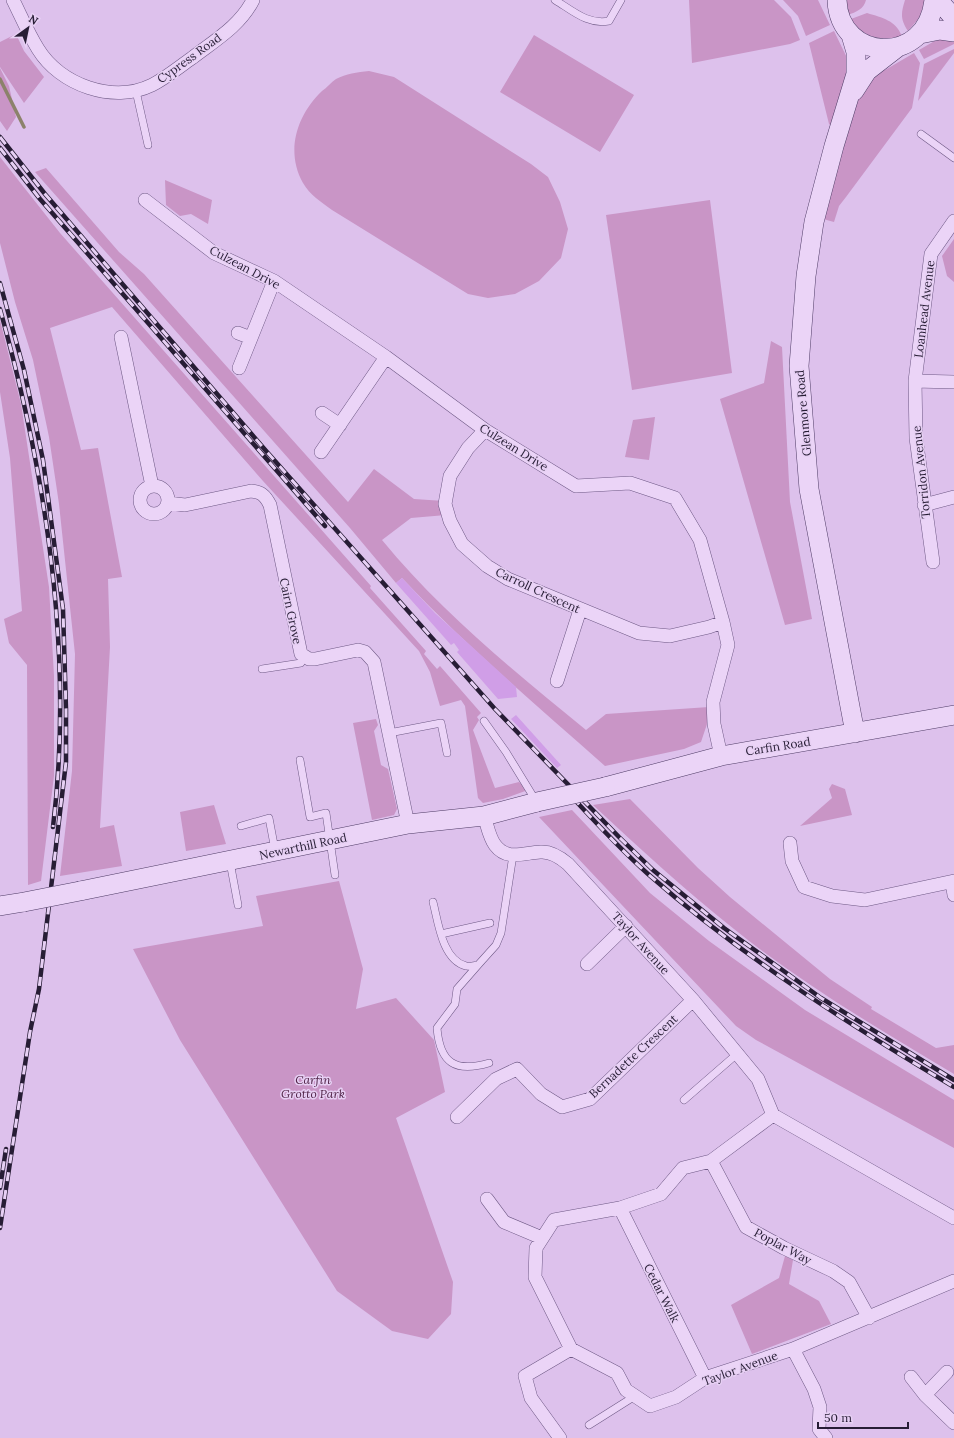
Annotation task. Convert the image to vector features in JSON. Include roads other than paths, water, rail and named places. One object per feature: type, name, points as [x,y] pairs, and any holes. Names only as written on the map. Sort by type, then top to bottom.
[{"type":"street","name":"Cypress Road","points":[[13,0],[38,49],[52,67],[70,80],[91,88],[112,93],[136,91],[152,85],[166,77],[232,28],[253,0]]},
{"type":"street","points":[[835,3],[843,23],[851,35],[865,44],[876,47],[898,47],[914,40],[926,29],[933,13],[934,0]]},
{"type":"street","points":[[938,0],[954,18]]},
{"type":"street","points":[[920,34],[940,30],[954,32]]},
{"type":"street","name":"Glenmore Road","points":[[851,35],[857,61],[856,74],[851,95],[834,146],[814,222],[806,276],[799,366],[809,489],[855,733]]},
{"type":"street","name":"Glenmore Road","points":[[851,95],[867,72],[898,47]]},
{"type":"street","name":"Culzean Drive","points":[[145,200],[214,253],[274,281],[386,357],[485,430],[576,486],[630,484],[675,498],[700,540],[724,622],[728,645],[713,702],[714,724],[721,756]]},
{"type":"street","name":"Loanhead Avenue","points":[[915,381],[931,254],[954,221]]},
{"type":"street","points":[[239,368],[274,281]]},
{"type":"street","points":[[238,333],[251,338]]},
{"type":"street","points":[[121,337],[152,486]]},
{"type":"street","points":[[321,452],[386,357]]},
{"type":"street","points":[[915,381],[954,382]]},
{"type":"street","name":"Torridon Avenue","points":[[915,381],[916,438],[933,562]]},
{"type":"street","points":[[322,413],[340,425]]},
{"type":"street","name":"Carroll Crescent","points":[[485,430],[468,448],[450,476],[445,504],[450,521],[462,544],[487,566],[508,579],[580,610],[639,633],[670,636],[724,622]]},
{"type":"street","points":[[152,486],[161,487],[165,490],[168,503],[167,507],[159,513],[150,514],[145,511],[140,503],[140,498],[144,490],[152,486]]},
{"type":"street","name":"Cairn Grove","points":[[168,503],[185,504],[251,491],[263,495],[270,505],[299,649],[304,657],[315,659],[358,650],[370,656],[374,662],[408,824]]},
{"type":"street","points":[[924,504],[954,497]]},
{"type":"street","points":[[557,681],[580,610]]},
{"type":"street","name":"Carfin Road","points":[[605,787],[721,756],[954,714]]},
{"type":"street","name":"Newarthill Road","points":[[0,906],[276,852],[408,824],[484,816],[537,802],[605,787]]},
{"type":"street","points":[[484,816],[493,843],[505,853],[513,855]]},
{"type":"street","points":[[790,843],[792,861],[804,887],[832,896],[865,900],[953,886]]},
{"type":"street","name":"Taylor Avenue","points":[[513,855],[520,856],[541,852],[561,858],[626,926],[693,1000],[758,1079],[773,1114]]},
{"type":"street","points":[[587,964],[626,926]]},
{"type":"street","name":"Bernadette Crescent","points":[[457,1117],[496,1079],[517,1069],[541,1094],[562,1107],[590,1099],[693,1000]]},
{"type":"street","points":[[560,1438],[531,1398],[525,1376],[571,1349],[535,1276],[536,1248],[554,1220],[620,1208],[660,1194],[683,1168],[711,1161],[773,1114],[954,1218]]},
{"type":"street","name":"Poplar Way","points":[[711,1161],[746,1227],[784,1248],[832,1271],[849,1282],[869,1318]]},
{"type":"street","points":[[487,1199],[504,1222],[542,1238]]},
{"type":"street","name":"Cedar Walk","points":[[620,1208],[705,1378]]},
{"type":"street","name":"Taylor Avenue","points":[[571,1349],[617,1373],[626,1390],[650,1406],[676,1397],[705,1378],[793,1349],[954,1281]]},
{"type":"street","points":[[793,1349],[814,1389],[820,1407],[819,1429],[826,1438]]},
{"type":"street","points":[[925,1395],[947,1372]]},
{"type":"street","points":[[911,1377],[925,1395],[954,1424]]},
{"type":"lane","points":[[555,0],[584,18],[597,23],[608,21],[621,0]]},
{"type":"lane","points":[[136,91],[148,145]]},
{"type":"lane","points":[[921,134],[954,158]]},
{"type":"lane","points":[[262,669],[301,663],[304,657]]},
{"type":"lane","points":[[484,721],[506,752],[537,802]]},
{"type":"lane","points":[[389,733],[441,723],[447,753]]},
{"type":"lane","points":[[300,760],[310,817],[326,813],[335,875]]},
{"type":"lane","points":[[241,826],[269,818],[276,852]]},
{"type":"lane","points":[[489,1063],[475,1067],[464,1067],[445,1058],[438,1043],[437,1028],[455,1004],[457,989],[496,945],[501,933],[513,855]]},
{"type":"lane","points":[[230,861],[238,905]]},
{"type":"lane","points":[[433,902],[444,946],[456,960],[466,966],[478,965]]},
{"type":"lane","points":[[441,934],[490,923]]},
{"type":"lane","points":[[684,1100],[737,1054]]},
{"type":"lane","points":[[589,1425],[636,1396]]},
{"type":"waterway","points":[[0,79],[24,127]]},
{"type":"railway","points":[[0,137],[45,194],[267,452],[495,709],[619,837],[653,870],[724,928],[821,998],[954,1080]]},
{"type":"railway","points":[[0,148],[40,199],[325,526]]},
{"type":"railway","points":[[0,283],[24,370],[43,460],[63,609],[66,709],[66,762],[39,989],[30,1032],[0,1228]]},
{"type":"railway","points":[[0,309],[31,436],[43,500],[52,566],[58,631],[60,697],[59,762],[53,827]]},
{"type":"railway","points":[[573,798],[609,837],[638,865],[683,904],[720,933],[757,961],[835,1013],[954,1087]]},
{"type":"railway","points":[[0,1188],[6,1149]]},
{"type":"park label","name":"Carfin Grotto Park","points":[[313,1086]]}]
